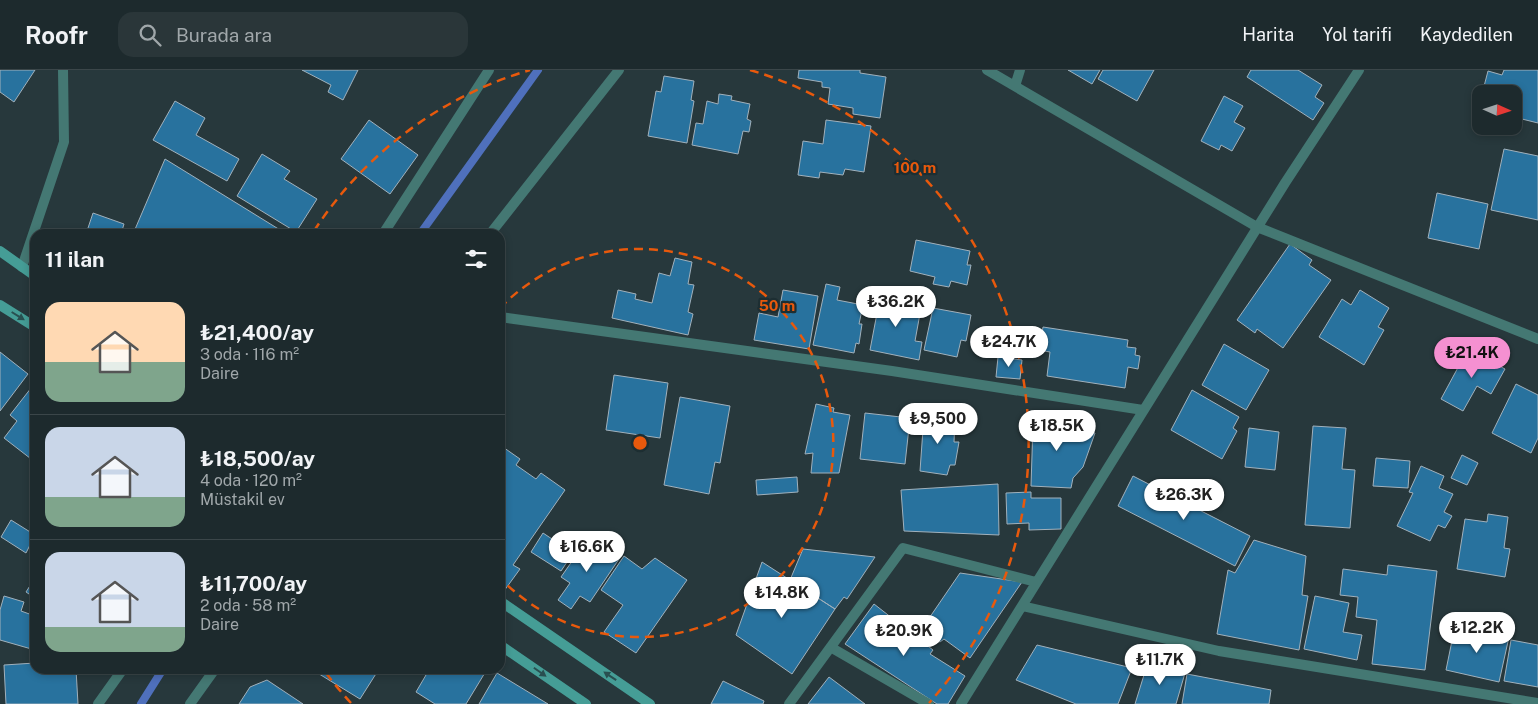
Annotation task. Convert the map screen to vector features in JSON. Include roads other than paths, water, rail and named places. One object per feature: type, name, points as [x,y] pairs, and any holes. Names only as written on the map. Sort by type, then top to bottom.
[{"type":"main road","points":[[0,251],[30,273]]},
{"type":"main road","points":[[0,305],[30,324]]},
{"type":"main road","points":[[505,604],[650,704]]},
{"type":"main road","points":[[505,648],[586,704]]},
{"type":"street","points":[[35,229],[64,142],[63,70]]},
{"type":"street","points":[[386,229],[489,70]]},
{"type":"street","points":[[494,229],[619,70]]},
{"type":"street","points":[[987,70],[1257,227],[1538,339]]},
{"type":"street","points":[[1015,86],[1020,70]]},
{"type":"street","points":[[960,704],[1257,227],[1359,70]]},
{"type":"street","points":[[22,267],[30,243]]},
{"type":"street","points":[[505,318],[892,371],[1143,410]]},
{"type":"street","points":[[789,704],[832,648],[903,548],[1036,582]]},
{"type":"street","points":[[1022,606],[1219,651],[1538,703]]},
{"type":"street","points":[[832,648],[929,704]]},
{"type":"street","points":[[98,704],[119,674]]},
{"type":"street","points":[[190,704],[211,674]]},
{"type":"waterway","points":[[424,229],[538,70]]},
{"type":"waterway","points":[[141,704],[160,674]]}]
